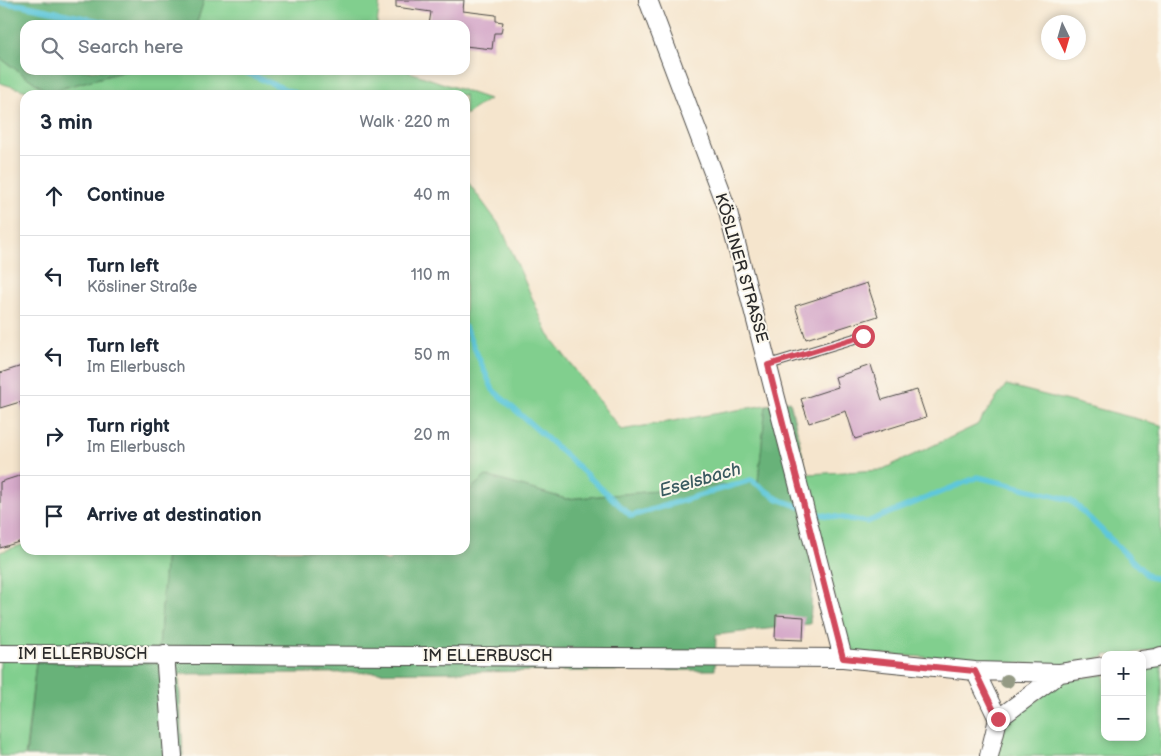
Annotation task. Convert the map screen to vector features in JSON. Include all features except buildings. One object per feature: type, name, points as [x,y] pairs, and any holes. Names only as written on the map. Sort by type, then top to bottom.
[{"type":"street","name":"KÖSLINER STRASSE","points":[[648,0],[728,212],[843,658]]},
{"type":"street","name":"IM ELLERBUSCH","points":[[0,654],[843,658],[975,671],[1060,673],[1101,667]]},
{"type":"street","points":[[165,654],[173,756]]},
{"type":"street","points":[[1146,659],[1161,656]]},
{"type":"street","points":[[975,671],[998,719],[989,756]]},
{"type":"street","points":[[998,719],[1060,673]]},
{"type":"lane","points":[[768,365],[863,336]]},
{"type":"green space","points":[[0,0],[204,0],[198,20],[20,20],[20,72],[0,58]]},
{"type":"green space","points":[[204,0],[380,0],[378,20],[198,20]]},
{"type":"green space","points":[[0,58],[20,72],[20,75],[24,75],[45,90],[23,90],[0,83]]},
{"type":"green space","points":[[24,75],[111,75],[55,90],[45,90]]},
{"type":"green space","points":[[111,75],[419,75],[463,90],[55,90]]},
{"type":"green space","points":[[470,93],[489,99],[470,112]]},
{"type":"green space","points":[[470,185],[501,227],[548,334],[621,430],[766,405],[758,482],[566,499],[486,476],[471,489]]},
{"type":"green space","points":[[1006,385],[1161,425],[1161,646],[1144,651],[1101,651],[1101,658],[1058,666],[849,652],[816,527],[807,474],[881,470],[977,425]]},
{"type":"green space","points":[[790,401],[807,474],[816,527],[810,624],[716,635],[715,670],[179,674],[183,756],[26,756],[36,662],[158,663],[166,555],[372,555],[388,561],[395,555],[470,555],[470,490],[486,476],[566,499],[758,482],[766,405]]},
{"type":"green space","points":[[20,546],[20,555],[166,555],[158,663],[36,662],[25,756],[0,756],[0,552]]},
{"type":"green space","points":[[1161,662],[1161,756],[998,756],[1004,724],[1063,681],[1101,675],[1101,741],[1146,741],[1146,665]]},
{"type":"waterway","name":"Eselsbach","points":[[0,3],[22,5],[95,20]]},
{"type":"waterway","name":"Eselsbach","points":[[252,75],[287,90]]},
{"type":"waterway","name":"Eselsbach","points":[[470,338],[493,390],[631,516],[751,480],[778,499],[800,507]]},
{"type":"waterway","name":"Eselsbach","points":[[809,511],[867,522],[978,477],[1071,500],[1149,577],[1161,579]]},
{"type":"route","points":[[863,336],[768,365],[843,658],[975,671],[998,719]]}]
